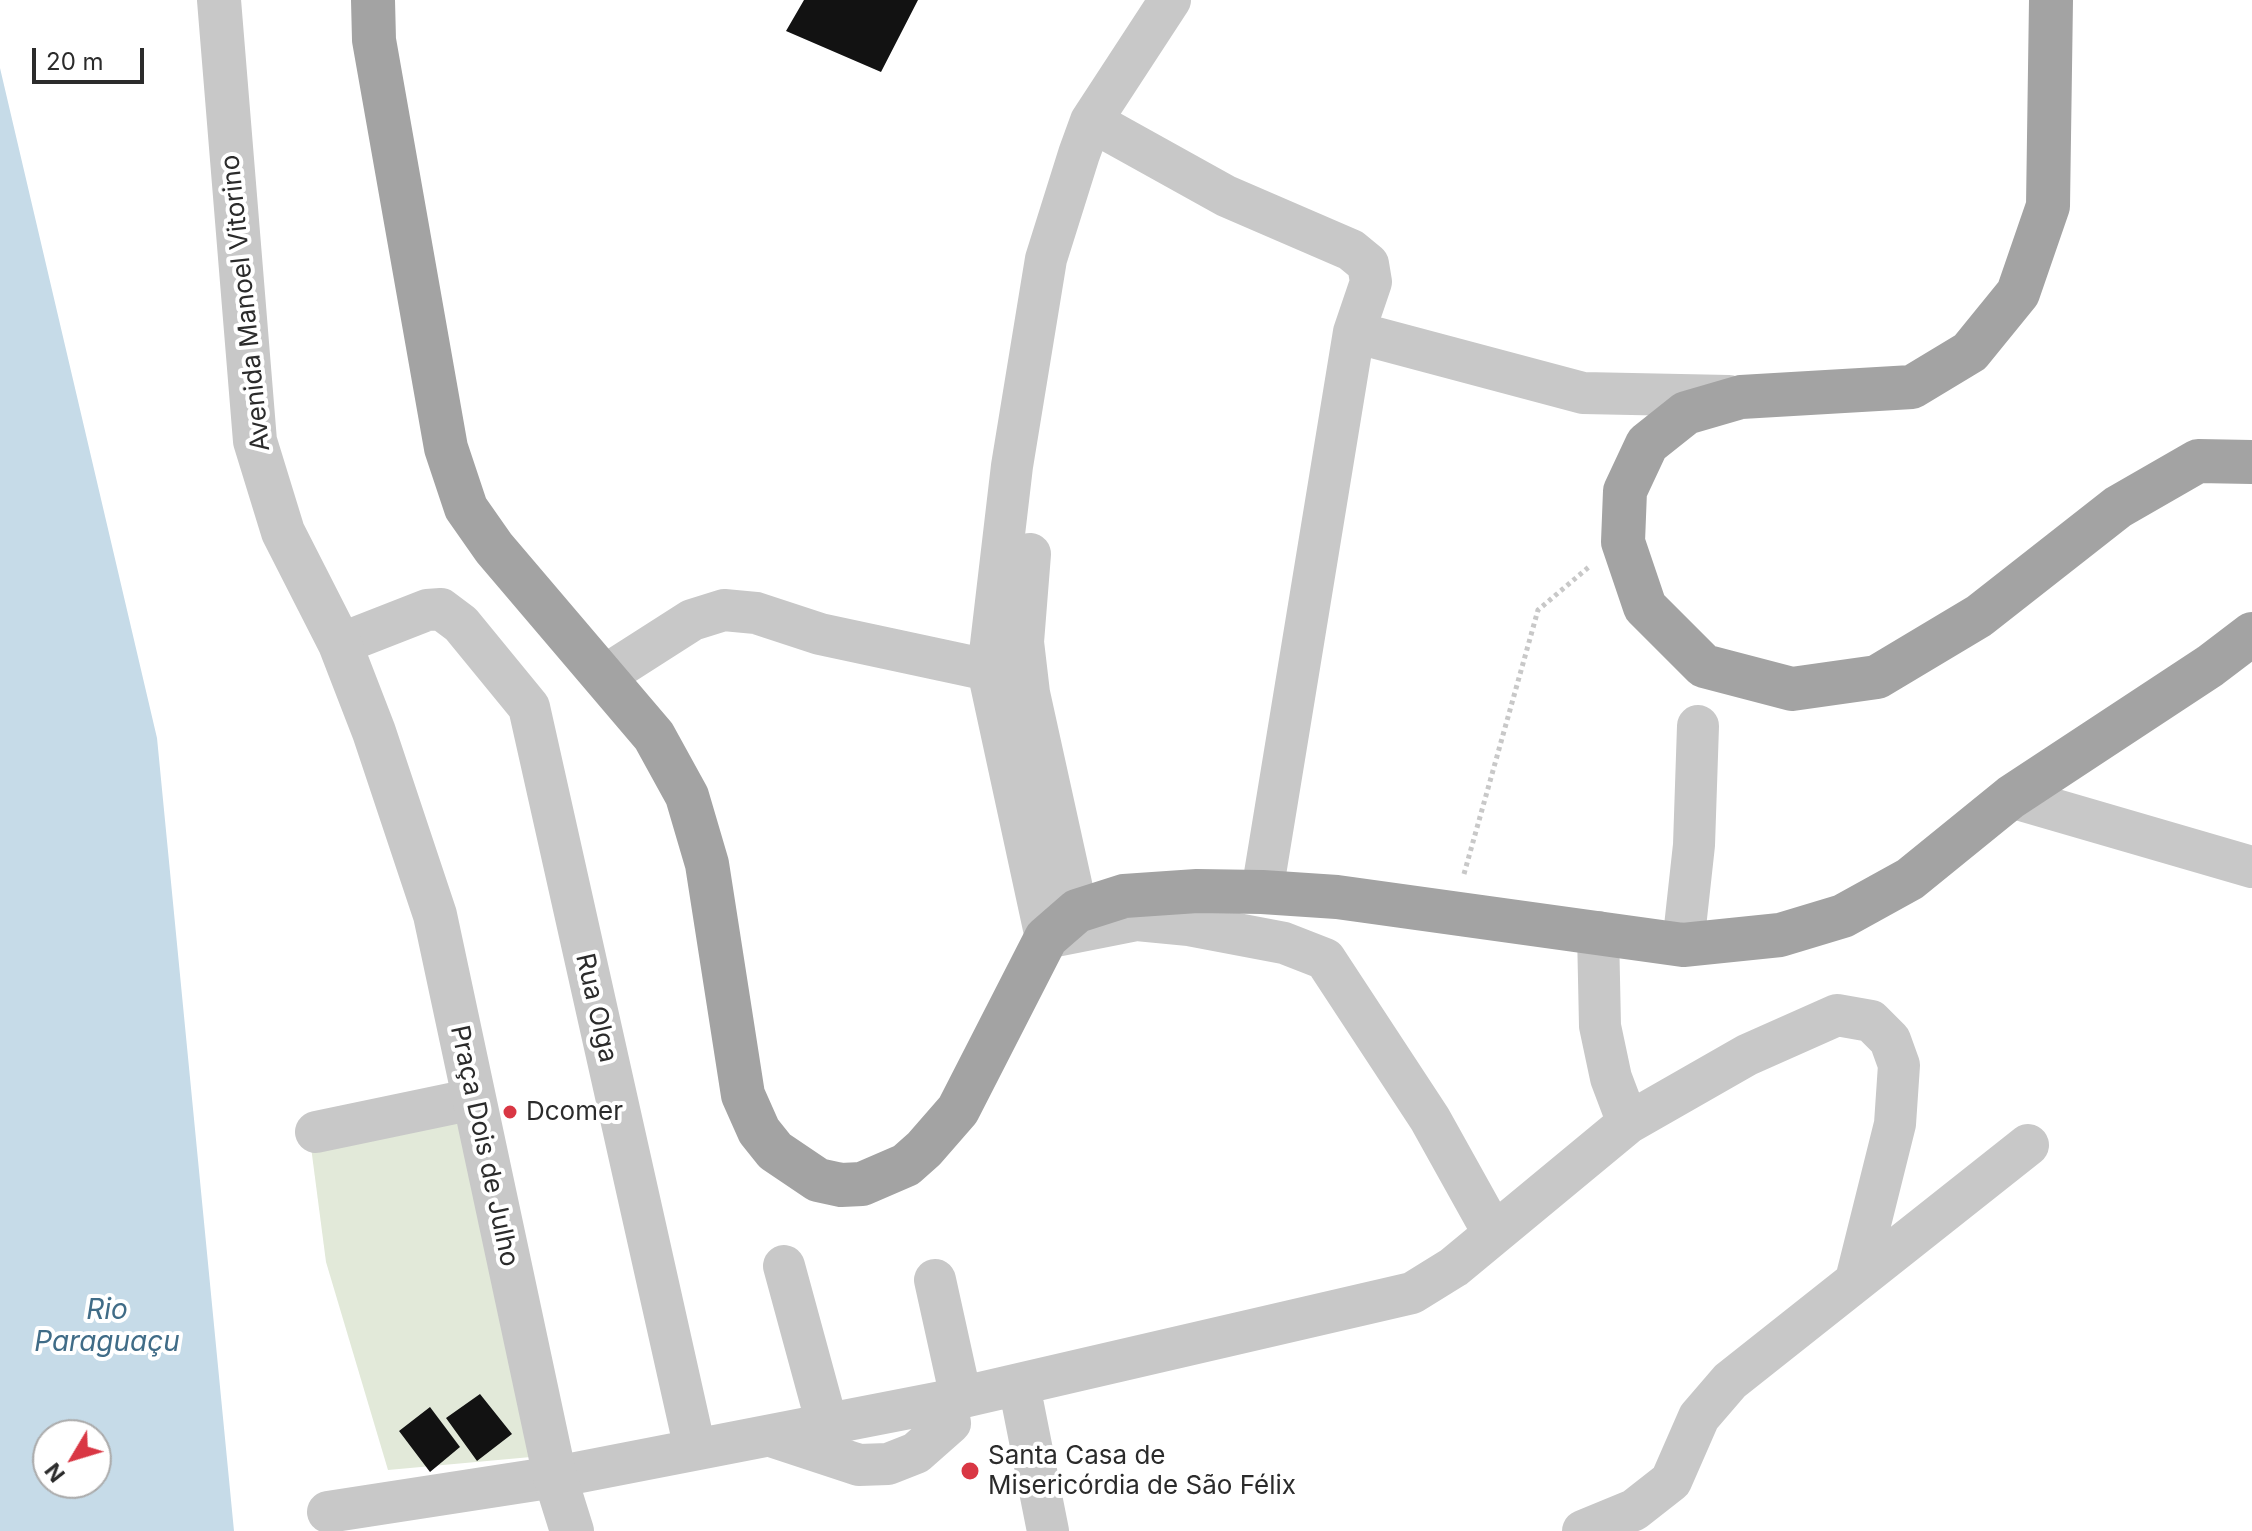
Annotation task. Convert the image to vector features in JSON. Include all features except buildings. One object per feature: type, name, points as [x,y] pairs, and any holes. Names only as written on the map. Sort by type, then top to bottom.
[{"type":"main road","points":[[373,0],[374,40],[446,448],[466,508],[494,548],[606,675],[654,736],[687,796],[707,864],[743,1095],[759,1131],[775,1151],[797,1169],[818,1180],[841,1185],[862,1184],[906,1165],[924,1149],[958,1110],[1062,924],[1124,896],[1197,891],[1337,897],[1683,945],[1780,935],[1843,916],[1910,879],[2011,797],[2210,666],[2252,634]]},
{"type":"main road","points":[[2051,0],[2048,206],[2018,293],[1970,352],[1912,387],[1741,397],[1686,413],[1647,444],[1625,491],[1623,542],[1645,607],[1704,666],[1792,689],[1877,677],[1979,616],[2118,507],[2198,461],[2252,462]]},
{"type":"street","name":"Avenida Manoel Vitorino","points":[[219,0],[255,441],[283,532],[340,644],[374,732],[402,818]]},
{"type":"street","points":[[1062,924],[988,670],[1012,466],[1046,259],[1091,121],[1170,0]]},
{"type":"street","points":[[1091,121],[1226,196],[1351,250],[1368,264],[1371,282],[1354,332],[1262,892]]},
{"type":"street","points":[[1056,327],[1023,642],[1062,924]]},
{"type":"street","points":[[1354,332],[1583,393],[1741,397]]},
{"type":"street","name":"Rua Olga","points":[[340,644],[427,610],[441,609],[461,624],[529,707],[695,1449]]},
{"type":"street","points":[[606,675],[692,620],[724,610],[756,613],[820,634],[988,670]]},
{"type":"street","points":[[1683,945],[1694,845],[1698,726]]},
{"type":"street","points":[[2011,797],[2252,867]]},
{"type":"street","name":"Praça Dois de Julho","points":[[402,818],[435,915],[555,1477],[572,1531]]},
{"type":"street","points":[[1062,924],[1137,920],[1189,925],[1284,943],[1325,959],[1430,1119],[1494,1234]]},
{"type":"street","points":[[1598,932],[1600,1026],[1611,1078],[1628,1123]]},
{"type":"street","points":[[328,1512],[555,1477],[954,1399],[1412,1293],[1454,1267],[1628,1123],[1747,1055],[1837,1015],[1871,1021],[1890,1040],[1899,1065],[1895,1124],[1856,1280]]},
{"type":"street","points":[[316,1132],[474,1099]]},
{"type":"street","points":[[1583,1531],[1634,1510],[1671,1481],[1699,1417],[1730,1381],[2028,1145]]},
{"type":"street","points":[[784,1266],[827,1424]]},
{"type":"street","points":[[769,1435],[859,1465],[888,1464],[916,1453],[950,1423],[954,1399],[935,1280]]},
{"type":"street","points":[[1019,1385],[1048,1531]]},
{"type":"path","points":[[1452,915],[1538,610],[1623,542]]},
{"type":"green space","points":[[458,1116],[531,1457],[388,1470],[326,1262],[311,1147]]},
{"type":"water","name":"Rio Paraguaçu","points":[[0,68],[157,738],[234,1531],[0,1531]]},
{"type":"place","name":"Dcomer","points":[[510,1112]]},
{"type":"place","name":"Santa Casa de Misericórdia de São Félix","points":[[970,1471]]}]
